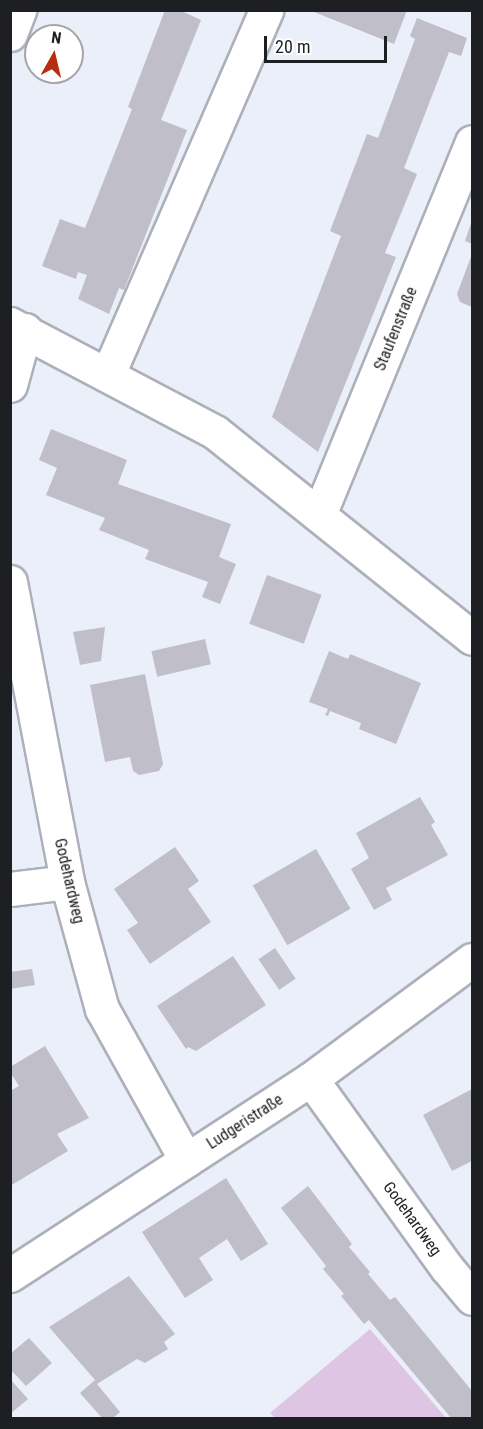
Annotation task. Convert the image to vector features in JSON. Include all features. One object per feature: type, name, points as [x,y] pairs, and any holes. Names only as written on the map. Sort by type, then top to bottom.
[{"type":"street","points":[[10,34],[19,10]]},
{"type":"street","points":[[108,374],[266,10]]},
{"type":"street","name":"Staufenstraße","points":[[319,516],[472,142]]},
{"type":"street","points":[[10,385],[18,327],[215,432],[472,638]]},
{"type":"street","name":"Godehardweg","points":[[10,582],[67,882],[102,1009],[186,1160]]},
{"type":"street","points":[[10,889],[67,882]]},
{"type":"street","name":"Ludgeristraße","points":[[10,1275],[311,1079],[472,960]]},
{"type":"street","name":"Godehardweg","points":[[311,1079],[447,1268],[472,1299]]},
{"type":"shaded area","points":[[370,1329],[446,1418],[275,1418],[270,1413]]},
{"type":"building","points":[[165,10],[179,10],[201,20],[161,120],[187,130],[124,290],[119,288],[109,314],[78,299],[87,275],[78,272],[76,279],[42,266],[60,219],[85,228],[132,109],[128,107]]},
{"type":"building","points":[[309,10],[407,10],[394,44]]},
{"type":"building","points":[[417,18],[467,38],[461,56],[449,52],[404,168],[417,174],[385,253],[396,257],[318,452],[272,417],[341,236],[330,231],[367,134],[378,138],[415,39],[410,36]]},
{"type":"building","points":[[472,220],[472,244],[465,241]]},
{"type":"building","points":[[472,254],[472,307],[460,302],[457,294]]},
{"type":"building","points":[[51,429],[127,460],[118,484],[231,524],[219,557],[236,564],[220,604],[202,597],[208,582],[145,559],[149,550],[99,530],[105,518],[46,495],[57,468],[39,460]]},
{"type":"building","points":[[267,575],[322,595],[304,644],[249,624]]},
{"type":"building","points":[[105,627],[101,661],[80,665],[73,632]]},
{"type":"building","points":[[205,639],[211,664],[157,677],[151,651]]},
{"type":"building","points":[[329,651],[348,659],[350,654],[421,683],[396,744],[359,729],[361,723],[330,711],[328,716],[325,715],[328,709],[309,702]]},
{"type":"building","points":[[145,674],[163,764],[159,771],[139,775],[133,771],[130,757],[105,762],[90,685]]},
{"type":"building","points":[[420,797],[435,822],[431,825],[448,855],[386,888],[392,900],[374,910],[351,869],[369,858],[356,833]]},
{"type":"building","points":[[175,847],[199,881],[188,889],[211,922],[150,964],[127,930],[138,923],[114,889]]},
{"type":"building","points":[[316,849],[350,909],[287,945],[253,886]]},
{"type":"building","points":[[275,948],[296,979],[279,990],[258,959]]},
{"type":"building","points":[[233,956],[266,1005],[196,1051],[188,1047],[186,1049],[157,1006]]},
{"type":"building","points":[[32,969],[35,985],[10,989],[10,972]]},
{"type":"building","points":[[45,1046],[89,1118],[57,1134],[68,1151],[10,1186],[10,1091],[19,1086],[10,1072],[10,1067]]},
{"type":"building","points":[[472,1089],[472,1161],[452,1171],[423,1115]]},
{"type":"building","points":[[226,1178],[268,1244],[241,1261],[227,1239],[199,1258],[213,1280],[185,1298],[142,1232]]},
{"type":"building","points":[[308,1186],[352,1244],[349,1247],[370,1272],[368,1274],[390,1300],[395,1297],[472,1391],[471,1418],[451,1418],[369,1320],[364,1324],[341,1296],[344,1294],[323,1269],[326,1266],[281,1208]]},
{"type":"building","points":[[129,1276],[175,1334],[164,1342],[168,1349],[145,1363],[137,1359],[97,1384],[120,1412],[113,1418],[102,1418],[80,1393],[95,1380],[49,1327]]},
{"type":"building","points":[[29,1338],[52,1363],[26,1386],[10,1369],[10,1354]]},
{"type":"building","points":[[10,1379],[28,1399],[10,1414]]}]
